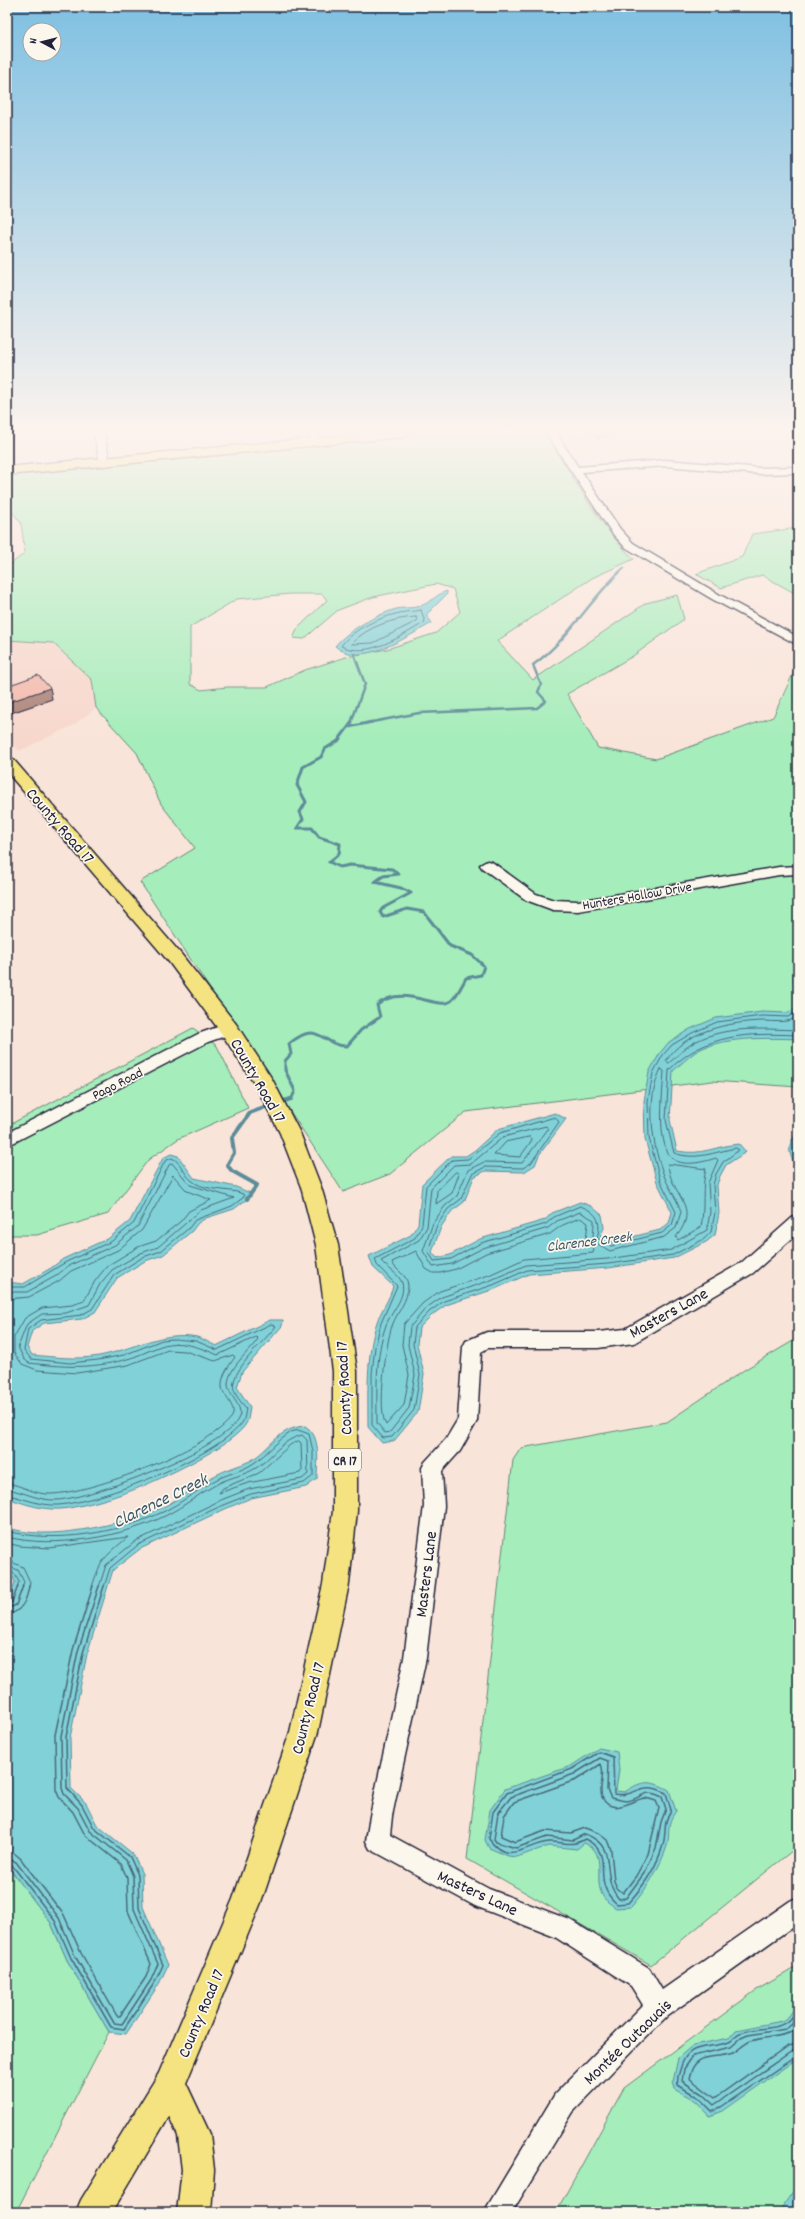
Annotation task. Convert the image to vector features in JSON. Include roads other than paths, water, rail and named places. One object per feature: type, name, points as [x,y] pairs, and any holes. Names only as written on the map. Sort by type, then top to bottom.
[{"type":"main road","name":"County Road 17","points":[[7,762],[175,958],[229,1029],[265,1084],[290,1133],[311,1187],[327,1245],[346,1371],[345,1510],[336,1584],[304,1732],[247,1900],[170,2084],[93,2212]]},
{"type":"main road","points":[[170,2084],[194,2134],[198,2170],[194,2212]]},
{"type":"street","points":[[622,537],[629,544],[716,596],[798,642]]},
{"type":"street","name":"Hunters Hollow Drive","points":[[487,865],[531,897],[553,905],[578,906],[779,871],[798,870]]},
{"type":"street","name":"Pago Road","points":[[7,1140],[203,1038],[229,1029]]},
{"type":"street","name":"Masters Lane","points":[[658,2007],[640,1977],[562,1928],[483,1898],[378,1841],[381,1816],[415,1658],[434,1506],[432,1468],[453,1445],[467,1421],[472,1347],[487,1340],[598,1340],[628,1337],[746,1268],[798,1222]]},
{"type":"street","name":"Montée Outaouais","points":[[497,2212],[564,2102],[658,2007],[798,1909]]},
{"type":"water","points":[[447,591],[447,594],[426,615],[432,623],[397,642],[384,648],[357,654],[345,652],[335,646],[347,634],[371,619],[396,609],[423,605]]},
{"type":"water","name":"Clarence Creek","points":[[798,959],[798,1039],[744,1039],[704,1047],[686,1059],[673,1071],[670,1120],[677,1151],[701,1152],[739,1144],[746,1152],[726,1165],[720,1176],[717,1185],[719,1213],[715,1235],[706,1242],[674,1258],[608,1268],[529,1274],[495,1289],[446,1305],[432,1315],[419,1328],[417,1344],[424,1374],[418,1412],[394,1441],[382,1443],[368,1427],[368,1374],[373,1335],[377,1322],[393,1286],[373,1267],[369,1256],[411,1235],[418,1224],[422,1184],[451,1156],[466,1156],[475,1150],[498,1129],[555,1113],[566,1119],[539,1155],[535,1165],[524,1172],[485,1171],[474,1177],[464,1202],[451,1212],[441,1227],[432,1252],[437,1258],[450,1255],[480,1239],[545,1220],[552,1213],[580,1202],[591,1206],[602,1215],[604,1228],[600,1236],[612,1242],[660,1230],[669,1223],[672,1212],[657,1182],[645,1139],[644,1101],[649,1072],[660,1053],[669,1042],[690,1029],[716,1018],[762,1012],[788,1013],[795,1008],[793,976],[795,964]]},
{"type":"water","points":[[798,1133],[798,1169],[792,1160],[790,1146],[794,1137]]},
{"type":"water","points":[[171,1154],[178,1156],[194,1178],[236,1187],[250,1193],[247,1199],[234,1209],[206,1218],[198,1223],[192,1231],[163,1255],[145,1261],[117,1278],[95,1312],[82,1319],[44,1323],[32,1331],[27,1347],[32,1355],[74,1358],[99,1356],[159,1338],[172,1336],[197,1337],[216,1346],[270,1320],[283,1320],[282,1326],[242,1372],[237,1387],[250,1407],[247,1422],[240,1431],[227,1442],[210,1453],[151,1483],[109,1498],[75,1507],[53,1509],[30,1505],[7,1498],[7,1282],[23,1284],[51,1268],[63,1259],[109,1238],[130,1221],[163,1158]]},
{"type":"water","points":[[305,1426],[310,1430],[316,1442],[318,1457],[317,1479],[306,1487],[251,1498],[225,1509],[140,1549],[113,1570],[87,1654],[70,1738],[71,1788],[86,1803],[97,1825],[133,1854],[142,1874],[143,1907],[168,1965],[159,1984],[126,2034],[109,2032],[67,1960],[51,1923],[7,1865],[7,1605],[15,1582],[13,1577],[7,1575],[7,1527],[41,1533],[84,1530],[127,1520],[145,1514],[161,1508],[220,1473],[250,1461],[264,1451],[281,1435],[295,1428]]},
{"type":"water","points":[[599,1748],[617,1752],[619,1769],[616,1791],[625,1792],[642,1783],[657,1784],[669,1790],[676,1811],[669,1825],[667,1846],[661,1862],[647,1886],[631,1907],[616,1908],[604,1898],[600,1891],[599,1867],[596,1853],[592,1847],[584,1843],[577,1849],[548,1846],[517,1857],[508,1856],[489,1848],[485,1840],[490,1810],[505,1789],[571,1766]]},
{"type":"water","points":[[798,2003],[798,2058],[723,2111],[710,2116],[696,2101],[675,2089],[673,2082],[678,2058],[693,2045],[729,2038],[736,2030],[782,2021],[789,2016]]},
{"type":"water","points":[[798,2184],[798,2212],[779,2212]]},
{"type":"waterway","points":[[370,722],[419,713],[537,708],[546,701],[538,692],[541,685],[533,665],[558,643],[601,592],[624,568]]},
{"type":"waterway","points":[[351,723],[365,684],[354,654]]},
{"type":"waterway","points":[[289,1100],[292,1098],[295,1091],[285,1070],[285,1061],[291,1054],[289,1044],[299,1037],[307,1033],[314,1033],[338,1045],[347,1046],[361,1030],[380,1017],[377,1005],[387,999],[398,996],[419,998],[437,1003],[451,1001],[466,978],[481,975],[484,966],[472,955],[450,946],[424,912],[407,909],[383,917],[380,912],[383,908],[411,893],[401,888],[375,882],[383,876],[399,874],[392,869],[350,865],[340,867],[329,862],[339,854],[340,844],[319,837],[312,828],[297,828],[303,819],[300,812],[306,802],[297,785],[303,767],[321,757],[325,749],[338,741],[352,722]]},
{"type":"waterway","points":[[349,727],[370,722]]},
{"type":"waterway","points":[[284,1101],[289,1100]]},
{"type":"waterway","points":[[247,1199],[257,1185],[232,1171],[227,1165],[234,1153],[232,1138],[250,1113],[266,1107]]}]
